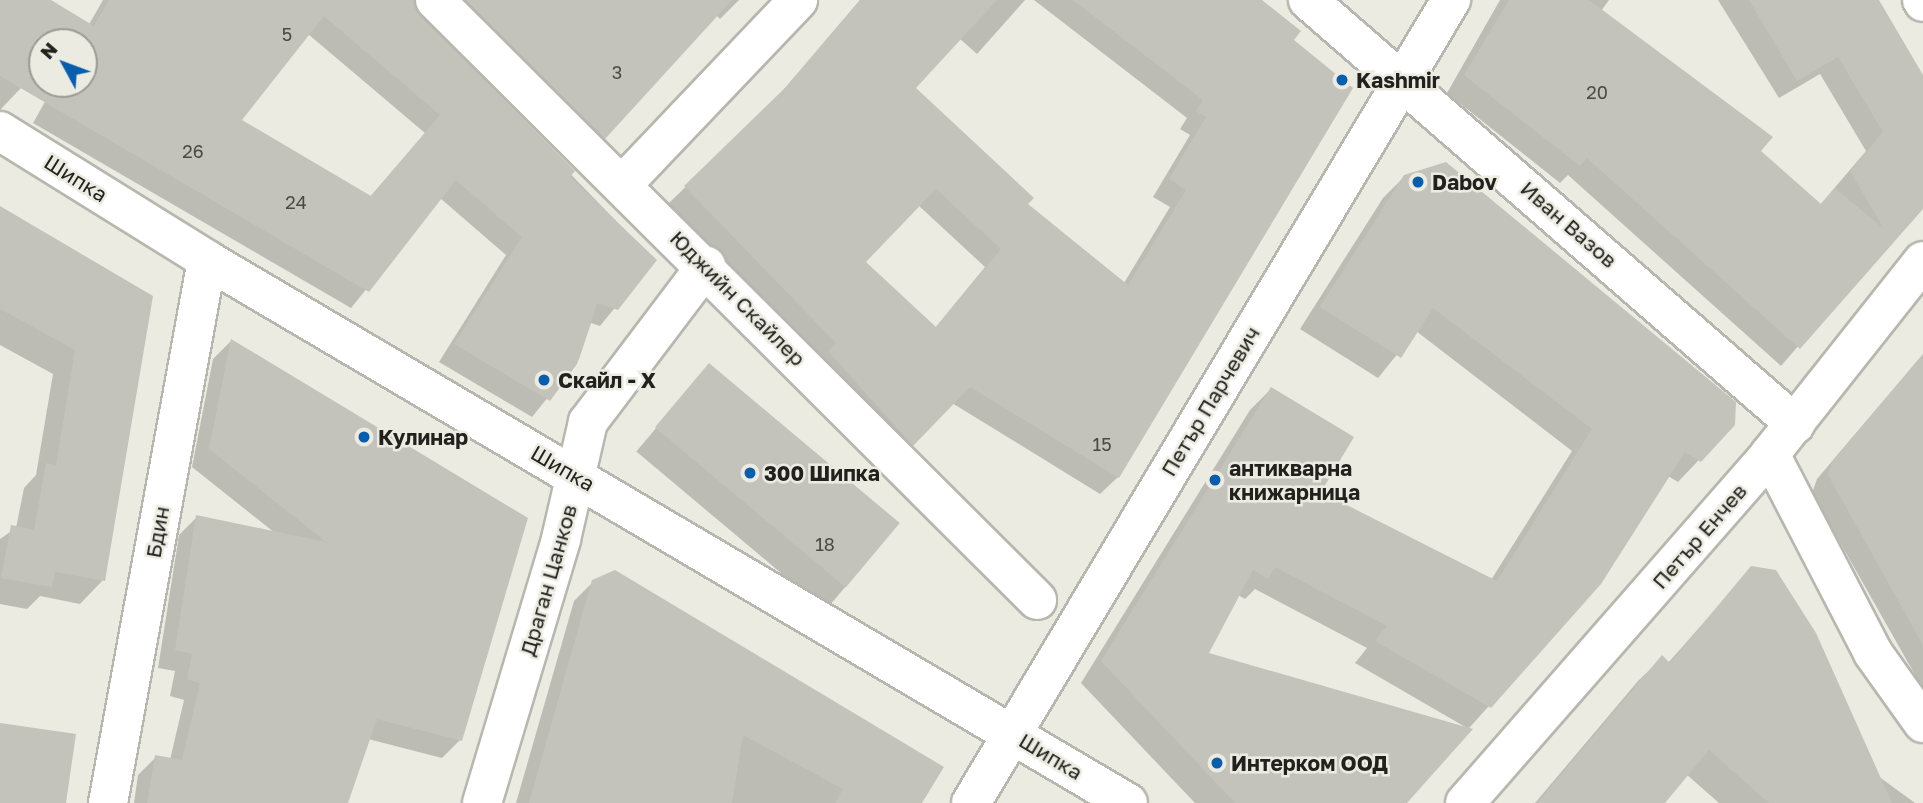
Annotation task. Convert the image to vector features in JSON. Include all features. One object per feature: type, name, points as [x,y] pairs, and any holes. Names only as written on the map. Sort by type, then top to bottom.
[{"type":"street","name":"Юджийн Скайлер","points":[[435,0],[706,266],[1037,600]]},
{"type":"street","points":[[623,184],[798,0]]},
{"type":"street","name":"Иван Вазов","points":[[1308,0],[1402,75],[1796,424]]},
{"type":"street","name":"Петър Парчевич","points":[[971,803],[1402,75],[1451,0]]},
{"type":"street","name":"Шипка","points":[[0,131],[207,260],[1014,733],[1128,803]]},
{"type":"street","name":"Бдин","points":[[108,803],[207,260]]},
{"type":"street","name":"Петър Енчев","points":[[1465,803],[1796,424],[1923,261]]},
{"type":"street","name":"Драган Цанков","points":[[482,803],[578,476],[588,422],[706,266]]},
{"type":"street","points":[[1770,454],[1873,653],[1923,723]]},
{"type":"building","points":[[0,0],[51,0],[94,26],[109,0],[414,0],[420,15],[575,171],[570,177],[657,260],[618,310],[597,303],[577,364],[550,401],[454,344],[522,237],[456,180],[369,292],[38,98],[98,98],[98,28],[28,28],[28,92],[0,76]],"holes":[[[324,16],[440,115],[371,196],[242,120]]]},
{"type":"building","points":[[466,0],[732,0],[605,139]]},
{"type":"building","points":[[860,0],[997,0],[916,88],[1034,198],[1028,204],[1128,285],[1186,190],[1169,179],[1206,117],[1196,111],[1203,100],[1073,0],[1262,0],[1301,31],[1294,40],[1353,88],[1119,478],[970,387],[913,446],[828,351],[836,343],[684,186],[787,86]],"holes":[[[936,189],[1001,249],[936,327],[866,262]]]},
{"type":"building","points":[[1509,0],[1589,0],[1773,137],[1761,151],[1821,204],[1835,188],[1884,229],[1850,171],[1883,132],[1838,57],[1797,81],[1749,0],[1879,0],[1923,75],[1923,209],[1800,349],[1587,158],[1580,166],[1464,75]]},
{"type":"building","points":[[1446,162],[1736,402],[1735,425],[1701,462],[1685,452],[1601,584],[1491,708],[1375,641],[1387,626],[1275,567],[1268,579],[1253,570],[1209,653],[1473,729],[1407,803],[1235,803],[1101,661],[1271,387],[1354,437],[1321,492],[1497,581],[1592,429],[1433,308],[1401,358],[1320,307],[1404,175]]},
{"type":"building","points":[[0,206],[153,296],[105,581],[55,572],[52,587],[1,578],[11,525],[34,530],[46,463],[56,465],[75,350],[0,309]]},
{"type":"building","points":[[231,339],[528,518],[462,741],[377,719],[348,803],[147,803],[155,755],[182,760],[200,683],[187,679],[192,654],[175,650],[196,515],[326,542],[209,449]]},
{"type":"building","points":[[1923,355],[1923,645],[1828,475],[1833,460]]},
{"type":"building","points":[[709,363],[900,523],[846,587],[655,427]]},
{"type":"building","points":[[1751,566],[1776,570],[1816,633],[1892,803],[1769,803],[1709,750],[1665,803],[1537,803],[1662,655],[1670,663]]},
{"type":"building","points":[[615,570],[944,767],[922,803],[835,803],[843,789],[743,735],[732,803],[529,803],[592,580]]},
{"type":"building","points":[[0,723],[76,734],[66,803],[0,803]]},
{"type":"place","name":"Kashmir","points":[[1342,80]]},
{"type":"place","name":"Dabov","points":[[1418,182]]},
{"type":"place","name":"Скайл - Х","points":[[544,380]]},
{"type":"place","name":"Кулинар","points":[[364,437]]},
{"type":"place","name":"300 Шипка","points":[[750,473]]},
{"type":"place","name":"антикварна книжарница","points":[[1215,480]]},
{"type":"place","name":"Интерком ООД","points":[[1217,763]]}]
